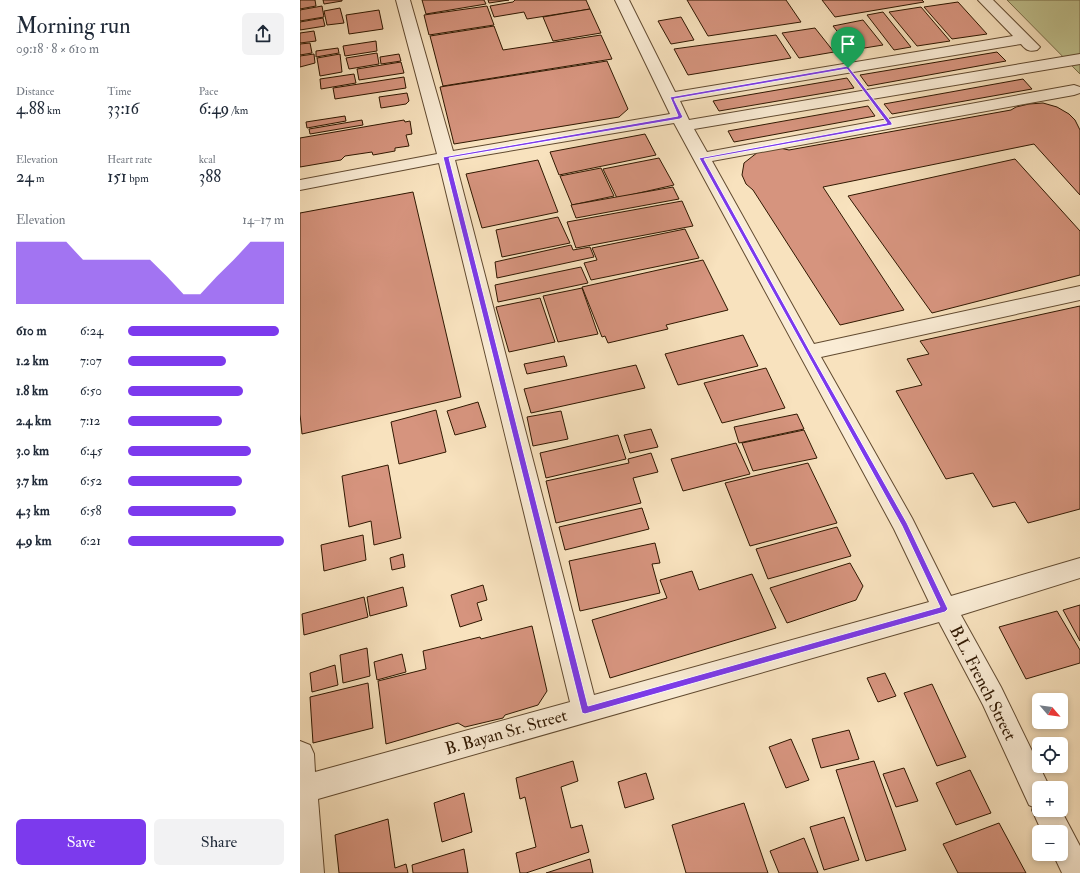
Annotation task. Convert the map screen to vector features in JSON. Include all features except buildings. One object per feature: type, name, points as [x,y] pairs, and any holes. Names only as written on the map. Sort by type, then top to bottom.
[{"type":"street","points":[[403,0],[446,157],[585,710]]},
{"type":"street","name":"B.L. French Street","points":[[622,0],[701,158],[904,525],[945,609],[992,696],[1032,781]]},
{"type":"street","points":[[985,0],[1064,78]]},
{"type":"street","points":[[671,98],[1024,39]]},
{"type":"street","points":[[300,185],[446,157],[682,122],[879,109],[1064,78],[1080,59]]},
{"type":"street","points":[[848,68],[879,109]]},
{"type":"street","points":[[701,158],[879,109],[1064,78]]},
{"type":"street","points":[[808,353],[1080,293]]},
{"type":"street","name":"B. Bayan Sr. Street","points":[[301,789],[945,609],[1080,568]]},
{"type":"street","points":[[300,754],[301,789],[309,873]]},
{"type":"street","points":[[1068,853],[1078,873]]},
{"type":"green space","points":[[1007,0],[1080,0],[1080,74]]},
{"type":"route","points":[[848,68],[890,124],[701,158],[904,525],[924,563],[945,609],[585,710],[446,157],[680,117],[671,98],[848,68]]}]
